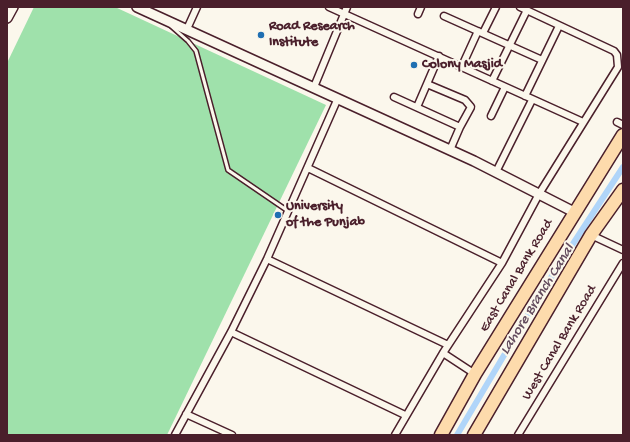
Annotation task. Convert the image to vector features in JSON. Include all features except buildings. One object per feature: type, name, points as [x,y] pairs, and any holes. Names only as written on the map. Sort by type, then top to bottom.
[{"type":"highway","name":"East Canal Bank Road","points":[[441,435],[475,374],[623,135]]},
{"type":"highway","points":[[474,435],[591,235],[623,190]]},
{"type":"street","points":[[7,18],[13,7]]},
{"type":"street","points":[[138,7],[450,150],[574,212]]},
{"type":"street","points":[[187,29],[197,7]]},
{"type":"street","points":[[329,7],[583,122]]},
{"type":"street","points":[[314,87],[347,7]]},
{"type":"street","points":[[418,14],[421,7]]},
{"type":"street","points":[[462,66],[480,32],[496,7]]},
{"type":"street","points":[[520,7],[559,26],[525,96]]},
{"type":"street","points":[[492,81],[508,44],[527,10]]},
{"type":"street","points":[[444,16],[542,60]]},
{"type":"street","name":"East Canal Bank Road","points":[[395,435],[405,415],[443,353],[502,263],[538,194],[618,67],[617,55],[614,51],[559,26]]},
{"type":"street","points":[[417,107],[439,56]]},
{"type":"street","points":[[427,84],[464,100],[471,107],[450,150]]},
{"type":"street","points":[[491,116],[505,87]]},
{"type":"street","points":[[394,97],[460,127]]},
{"type":"street","points":[[175,435],[231,332],[267,260],[338,98]]},
{"type":"street","points":[[496,172],[532,100]]},
{"type":"street","points":[[308,168],[502,263]]},
{"type":"street","points":[[591,235],[623,250]]},
{"type":"street","points":[[267,260],[448,345]]},
{"type":"street","name":"West Canal Bank Road","points":[[518,435],[623,263]]},
{"type":"street","points":[[231,332],[405,415]]},
{"type":"street","points":[[443,353],[475,374]]},
{"type":"street","points":[[186,414],[232,435]]},
{"type":"lane","points":[[168,21],[171,27],[188,41],[196,51],[228,170],[288,211]]},
{"type":"green space","points":[[34,7],[115,7],[326,105],[167,435],[7,435],[7,63]]},
{"type":"waterway","name":"Lahore Branch Canal","points":[[457,435],[539,296],[623,167]]},
{"type":"place","name":"Road Research Institute","points":[[261,35]]},
{"type":"place","name":"Colony Masjid","points":[[414,65]]},
{"type":"place","name":"University of the Punjab","points":[[278,215]]}]
